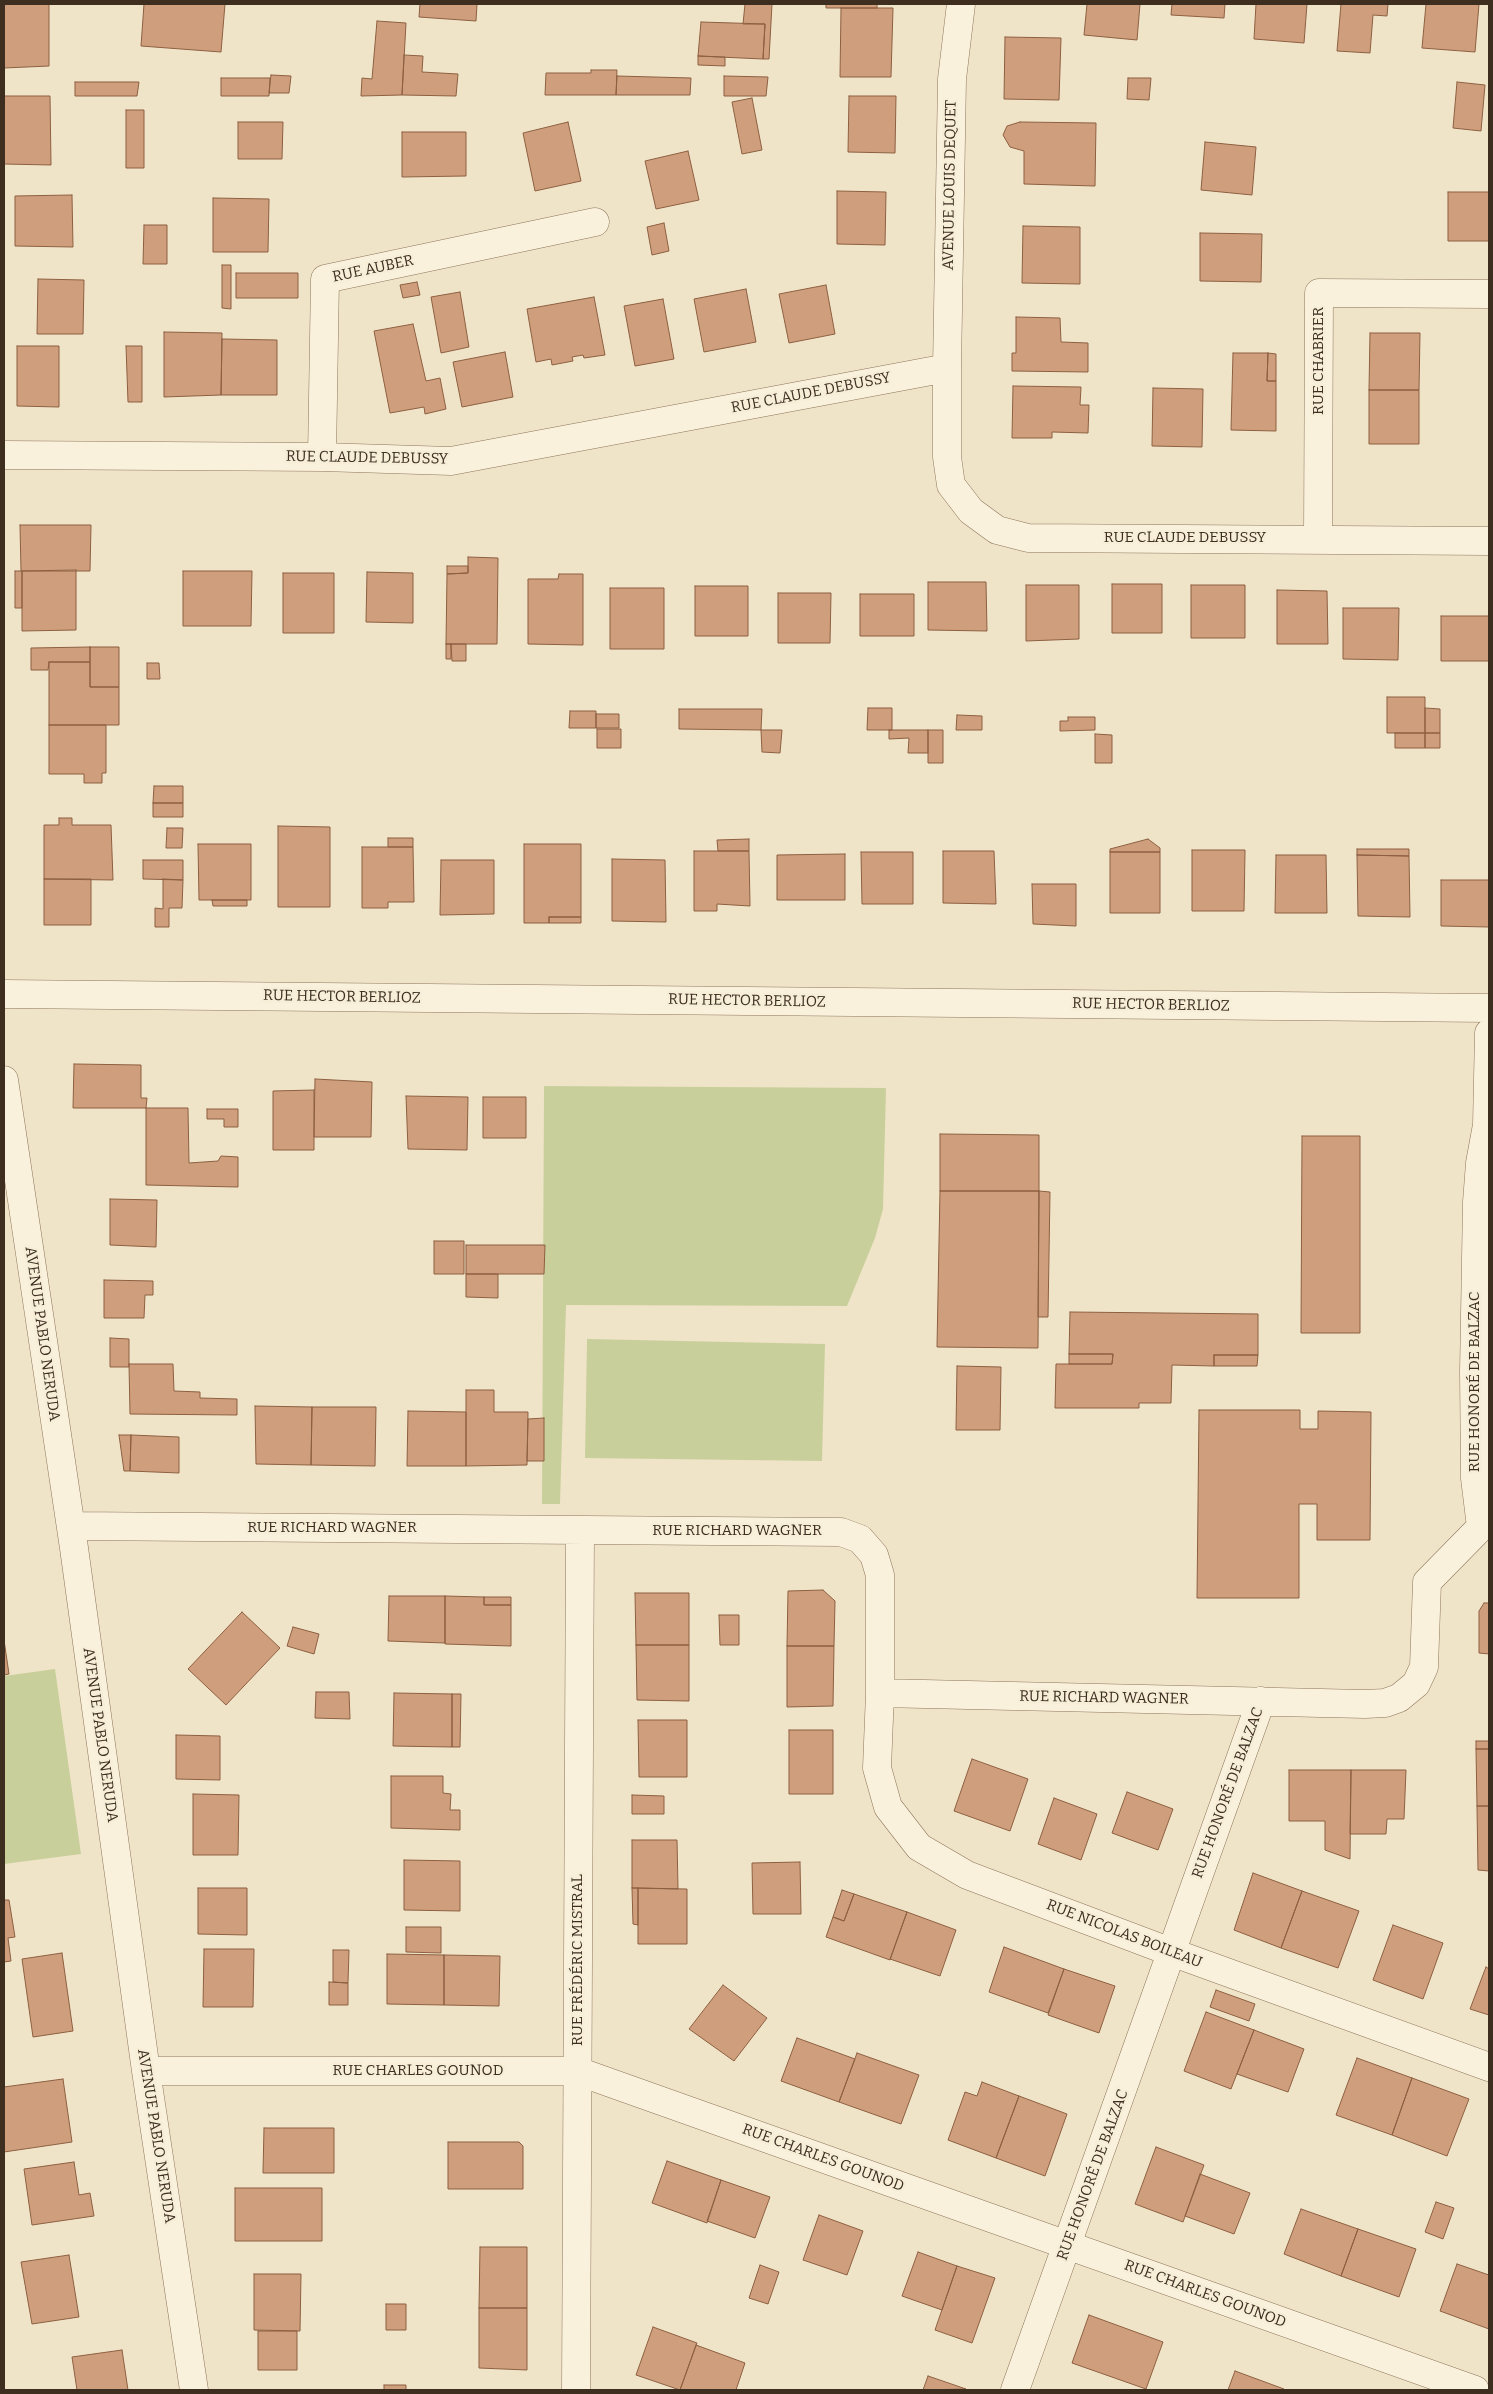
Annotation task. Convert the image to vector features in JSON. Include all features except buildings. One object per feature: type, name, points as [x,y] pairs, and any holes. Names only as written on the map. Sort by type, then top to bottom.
[{"type":"street","name":"AVENUE LOUIS DEQUET","points":[[947,368],[952,79],[961,4]]},
{"type":"street","name":"RUE AUBER","points":[[322,457],[325,279],[595,222]]},
{"type":"street","name":"RUE CHABRIER","points":[[1318,538],[1319,293],[1489,294]]},
{"type":"street","name":"RUE CLAUDE DEBUSSY","points":[[4,455],[322,457],[451,461],[947,368],[947,458],[951,485],[971,511],[997,530],[1028,538],[1318,538],[1489,541]]},
{"type":"street","name":"RUE HECTOR BERLIOZ","points":[[4,994],[1489,1008]]},
{"type":"street","name":"RUE HONORÉ DE BALZAC","points":[[1015,2390],[1261,1701],[1365,1704],[1385,1703],[1399,1698],[1416,1684],[1424,1667],[1426,1582],[1485,1528],[1476,1478],[1474,1353],[1477,1202],[1480,1162],[1488,1126],[1489,1033]]},
{"type":"street","name":"AVENUE PABLO NERUDA","points":[[4,1080],[70,1526],[146,2071],[194,2390]]},
{"type":"street","name":"RUE RICHARD WAGNER","points":[[70,1526],[841,1532],[860,1539],[874,1555],[880,1575],[880,1694],[1261,1701]]},
{"type":"street","name":"RUE FRÉDÉRIC MISTRAL","points":[[576,2390],[580,1530]]},
{"type":"street","name":"RUE NICOLAS BOILEAU","points":[[880,1694],[877,1768],[888,1807],[920,1847],[968,1875],[1171,1952],[1489,2067]]},
{"type":"street","name":"RUE CHARLES GOUNOD","points":[[146,2071],[577,2071],[1475,2390]]},
{"type":"green space","points":[[544,1086],[886,1088],[883,1209],[875,1238],[847,1306],[566,1305],[560,1504],[542,1504]]},
{"type":"green space","points":[[587,1339],[825,1344],[822,1461],[585,1458]]},
{"type":"green space","points":[[55,1669],[81,1854],[4,1864],[4,1676]]}]
